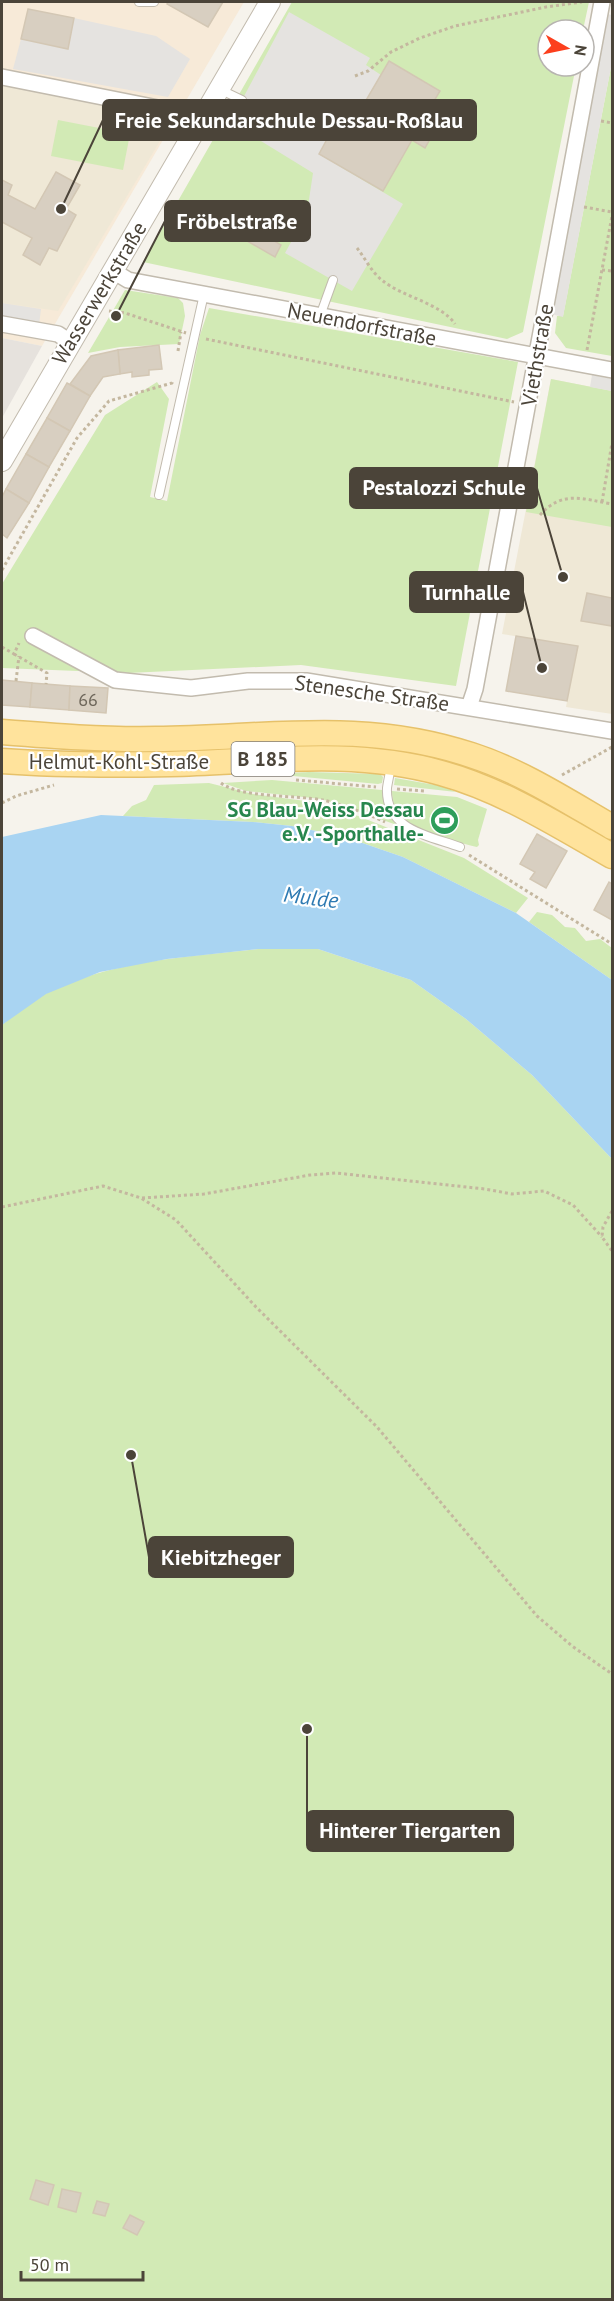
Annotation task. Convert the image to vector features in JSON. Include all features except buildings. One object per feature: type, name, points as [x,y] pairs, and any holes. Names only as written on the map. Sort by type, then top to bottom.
[{"type":"main road","name":"Helmut-Kohl-Straße","points":[[2,732],[157,739],[312,732],[393,736],[472,755],[499,766],[612,827]]},
{"type":"main road","name":"Helmut-Kohl-Straße","points":[[2,761],[170,764],[313,757],[361,759],[412,765],[472,782],[518,803],[612,856]]},
{"type":"street","name":"Wasserwerkstraße","points":[[2,461],[270,2]]},
{"type":"street","name":"Viethstraße","points":[[469,707],[475,689],[602,2]]},
{"type":"street","points":[[2,78],[188,114],[200,122]]},
{"type":"street","name":"Neuendorfstraße","points":[[113,271],[128,280],[537,358],[612,370]]},
{"type":"street","points":[[2,324],[58,334],[70,342]]},
{"type":"street","name":"Stenesche Straße","points":[[33,636],[115,680],[190,688],[248,681],[306,681],[612,731]]},
{"type":"lane","points":[[140,2],[154,2]]},
{"type":"lane","points":[[219,89],[242,100]]},
{"type":"lane","points":[[320,316],[333,280]]},
{"type":"lane","points":[[159,495],[204,294]]},
{"type":"lane","points":[[391,763],[387,788],[388,800],[400,824],[460,847]]},
{"type":"path","points":[[355,76],[368,71],[391,52],[420,38],[455,26],[582,2]]},
{"type":"path","points":[[601,121],[612,123]]},
{"type":"path","points":[[584,207],[612,214],[610,241],[602,270],[584,365]]},
{"type":"path","points":[[357,248],[383,282],[430,306],[452,321],[467,344]]},
{"type":"path","points":[[602,270],[612,271]]},
{"type":"path","points":[[92,307],[125,313],[231,346],[516,402]]},
{"type":"path","points":[[176,361],[181,332]]},
{"type":"path","points":[[2,570],[77,438],[109,401],[172,382],[174,372]]},
{"type":"path","points":[[602,502],[612,443]]},
{"type":"path","points":[[540,515],[548,506],[567,497],[612,504]]},
{"type":"path","points":[[14,654],[47,673],[46,684]]},
{"type":"path","points":[[16,681],[19,656]]},
{"type":"path","points":[[552,780],[612,747]]},
{"type":"path","points":[[291,780],[430,792]]},
{"type":"path","points":[[219,781],[226,787],[247,792],[324,800],[397,828],[409,829]]},
{"type":"path","points":[[2,803],[16,796],[62,783]]},
{"type":"path","points":[[460,847],[466,854],[612,944]]},
{"type":"path","points":[[141,1198],[204,1194],[310,1175],[336,1173],[512,1194],[544,1191],[573,1205],[612,1251]]},
{"type":"path","points":[[2,1207],[103,1186],[141,1198],[176,1220],[256,1307],[377,1427],[537,1616],[572,1647],[612,1674]]},
{"type":"path","points":[[602,1237],[603,1227],[612,1211]]},
{"type":"shaded area","points":[[2,2],[244,2],[42,346],[2,338]]},
{"type":"shaded area","points":[[289,12],[370,58],[366,65],[381,75],[344,138],[332,131],[319,154],[403,204],[352,291],[285,253],[307,213],[313,173],[227,120],[242,100]]},
{"type":"shaded area","points":[[607,14],[612,15],[612,62],[563,317],[551,314]]},
{"type":"shaded area","points":[[74,18],[156,36],[190,59],[168,97],[13,69],[21,39],[68,49]]},
{"type":"shaded area","points":[[2,83],[175,116],[58,311],[2,303]]},
{"type":"shaded area","points":[[2,303],[41,309],[39,325],[2,318]]},
{"type":"shaded area","points":[[2,338],[42,346],[2,418]]},
{"type":"shaded area","points":[[592,375],[612,379],[612,391],[590,387]]},
{"type":"shaded area","points":[[551,379],[612,391],[612,714],[566,707],[577,646],[502,634]]},
{"type":"green space","points":[[292,2],[589,2],[586,18],[536,18],[536,78],[574,78],[523,332],[507,339],[143,262]]},
{"type":"green space","points":[[612,62],[612,356],[566,348],[555,333],[557,316],[563,316]]},
{"type":"green space","points":[[58,120],[130,134],[123,170],[51,156]]},
{"type":"green space","points":[[125,290],[178,298],[183,303],[185,316],[179,344],[120,347],[88,353]]},
{"type":"green space","points":[[209,308],[518,362],[456,686],[301,665],[128,673],[2,668],[2,584],[105,415],[157,382],[169,399],[150,497],[167,501],[200,335]]},
{"type":"green space","points":[[551,379],[612,391],[612,527],[526,512]]},
{"type":"green space","points":[[309,772],[380,774],[383,777],[382,783],[378,784],[272,774]]},
{"type":"green space","points":[[395,778],[441,786],[456,792],[394,785]]},
{"type":"green space","points":[[272,780],[382,790],[389,816],[397,825],[322,799],[246,791],[223,783]]},
{"type":"green space","points":[[209,783],[253,794],[321,803],[353,814],[464,858],[528,898],[516,913],[403,857],[345,837],[292,826],[123,816],[132,806],[146,800],[154,785]]},
{"type":"green space","points":[[392,791],[457,797],[487,809],[478,840],[479,845],[477,847],[449,840],[408,825],[396,811]]},
{"type":"green space","points":[[537,912],[552,915],[565,927],[575,928],[586,941],[600,939],[612,948],[612,980],[529,922]]},
{"type":"green space","points":[[258,949],[318,949],[411,980],[466,1019],[532,1075],[612,1159],[612,2299],[2,2299],[2,1025],[41,996],[97,973],[150,962]]},
{"type":"water","name":"Mulde","points":[[101,815],[253,822],[292,826],[345,837],[403,857],[516,913],[612,980],[612,1159],[532,1075],[466,1019],[411,980],[318,949],[258,949],[167,959],[100,972],[46,994],[2,1025],[2,837]]},
{"type":"place","name":"Freie Sekundarschule Dessau-Roßlau","points":[[61,209]]},
{"type":"place","name":"Fröbelstraße","points":[[116,316]]},
{"type":"place","name":"Pestalozzi Schule","points":[[563,577]]},
{"type":"place","name":"Turnhalle","points":[[542,668]]},
{"type":"place","name":"SG Blau-Weiss Dessau e.V. -Sporthalle-","points":[[445,821]]},
{"type":"place","name":"Kiebitzheger","points":[[131,1455]]},
{"type":"place","name":"Hinterer Tiergarten","points":[[307,1729]]}]
